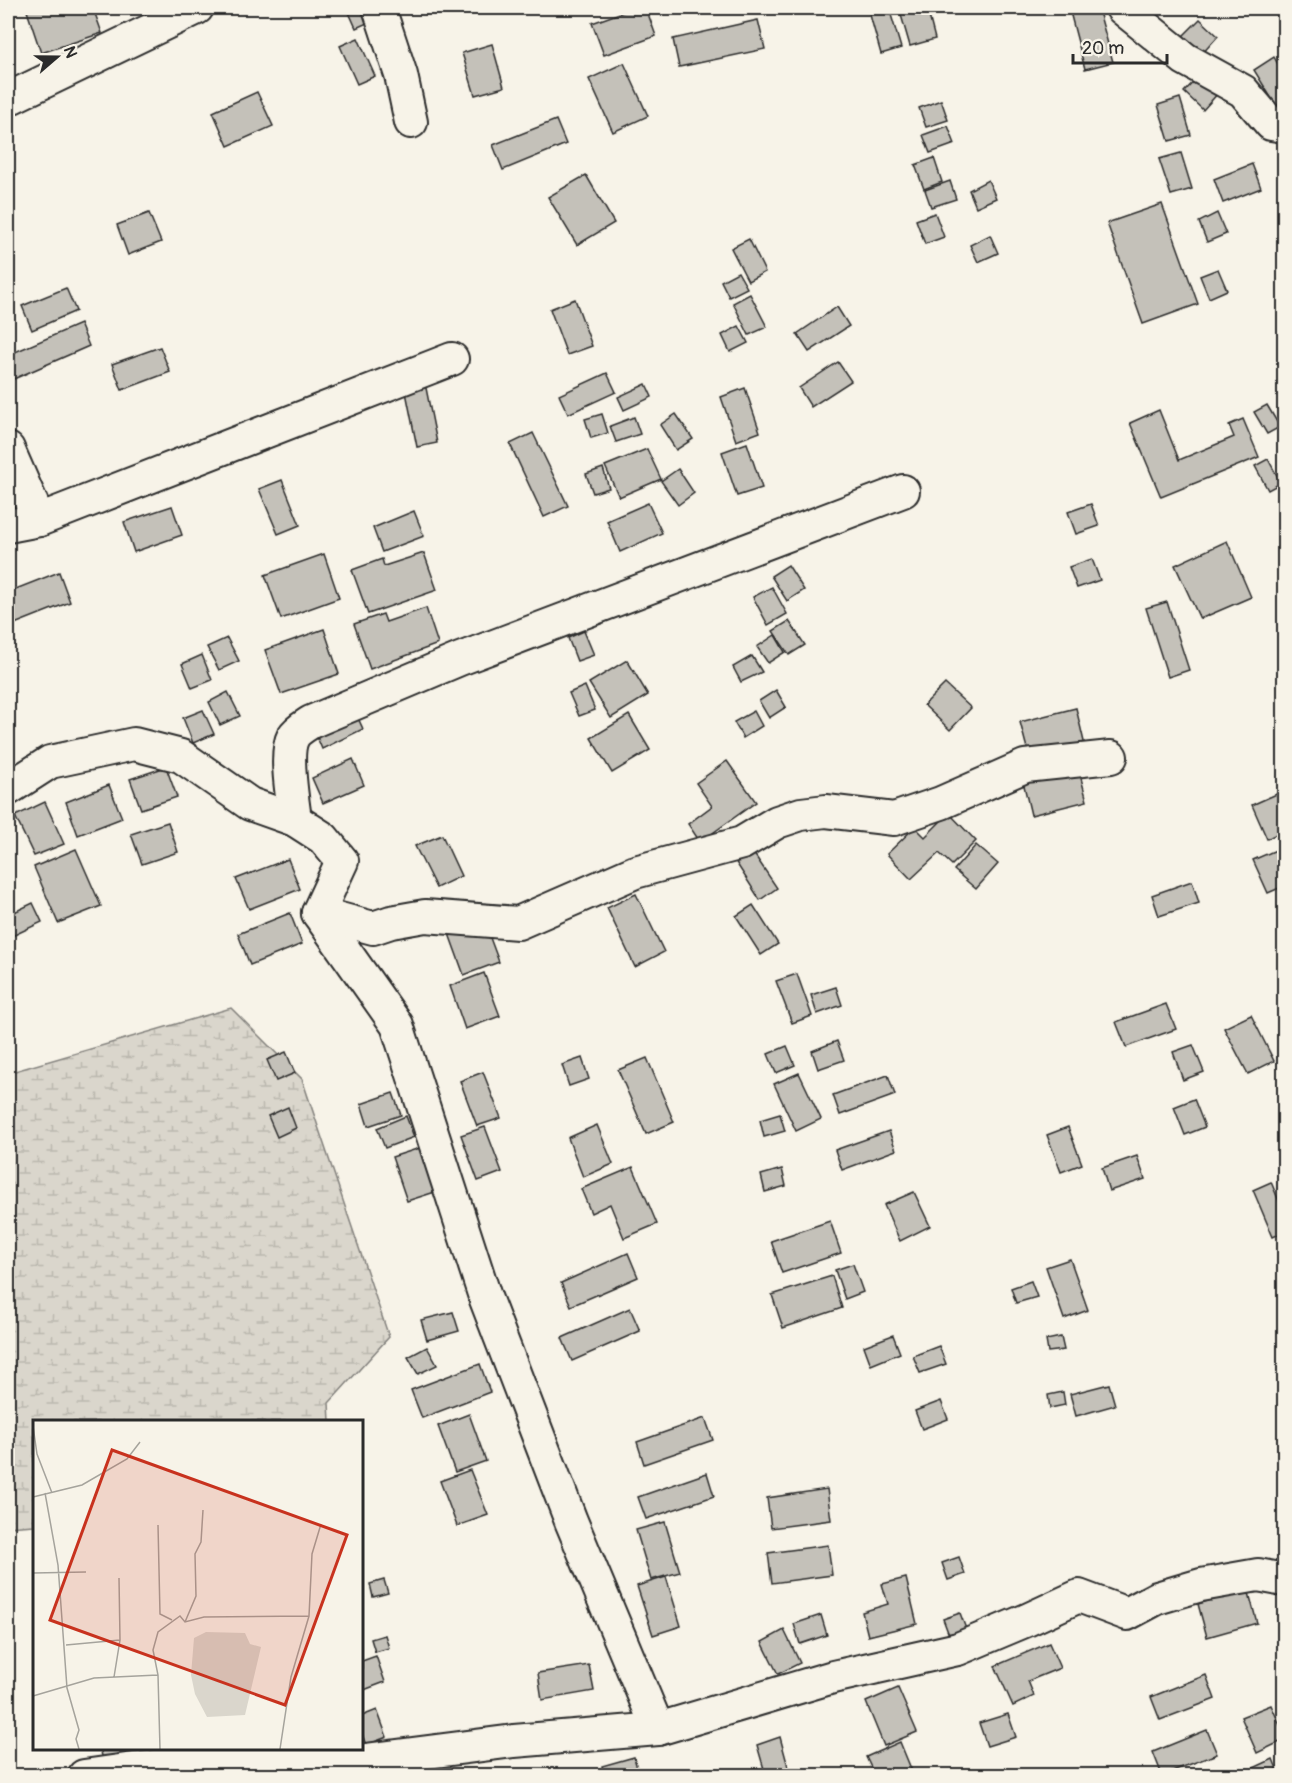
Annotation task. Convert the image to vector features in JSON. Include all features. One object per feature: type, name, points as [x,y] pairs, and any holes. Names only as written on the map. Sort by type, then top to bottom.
[{"type":"street","points":[[8,99],[197,8]]},
{"type":"street","points":[[379,8],[401,75],[411,122]]},
{"type":"street","points":[[1122,8],[1185,59],[1243,91],[1271,124],[1284,126]]},
{"type":"street","points":[[8,526],[39,520],[452,359]]},
{"type":"street","points":[[8,449],[39,520]]},
{"type":"street","points":[[295,820],[290,777],[290,749],[292,738],[311,722],[460,659],[903,491]]},
{"type":"street","points":[[8,789],[50,762],[134,744],[182,756],[250,804],[295,820],[323,838],[342,861],[318,913]]},
{"type":"street","points":[[318,913],[373,928],[425,916],[518,923],[636,872],[742,843],[777,822],[801,814],[826,810],[894,819],[941,804],[1025,766],[1111,757]]},
{"type":"street","points":[[318,913],[397,1025],[485,1297],[571,1521],[658,1730]]},
{"type":"street","points":[[84,1776],[211,1758],[334,1764],[514,1741],[658,1730],[833,1677],[958,1648],[1079,1596],[1127,1614],[1158,1598],[1201,1585],[1258,1575],[1284,1580]]},
{"type":"green space","points":[[231,1008],[302,1079],[389,1337],[329,1403],[330,1420],[33,1420],[33,1525],[8,1527],[8,1073]]},
{"type":"building","points":[[37,8],[93,8],[102,33],[41,53],[27,11]]},
{"type":"building","points":[[347,8],[368,8],[374,20],[356,28]]},
{"type":"building","points":[[634,8],[646,8],[656,36],[604,55],[592,23]]},
{"type":"building","points":[[677,8],[698,8],[678,12]]},
{"type":"building","points":[[868,8],[889,8],[901,48],[881,54]]},
{"type":"building","points":[[899,8],[927,8],[935,39],[910,46]]},
{"type":"building","points":[[1069,8],[1098,8],[1113,62],[1085,69]]},
{"type":"building","points":[[1200,19],[1218,36],[1201,55],[1182,37]]},
{"type":"building","points":[[758,20],[765,49],[679,67],[673,39]]},
{"type":"building","points":[[358,38],[375,76],[357,84],[340,46]]},
{"type":"building","points":[[492,44],[504,87],[475,95],[462,53]]},
{"type":"building","points":[[1274,57],[1284,75],[1283,117],[1254,70]]},
{"type":"building","points":[[624,63],[648,116],[613,132],[589,79]]},
{"type":"building","points":[[1201,74],[1220,91],[1203,110],[1184,92]]},
{"type":"building","points":[[257,92],[273,126],[228,146],[213,112]]},
{"type":"building","points":[[1180,98],[1191,135],[1169,141],[1158,105]]},
{"type":"building","points":[[941,100],[948,120],[926,127],[919,108]]},
{"type":"building","points":[[556,120],[566,144],[503,170],[493,145]]},
{"type":"building","points":[[948,126],[955,144],[930,153],[923,135]]},
{"type":"building","points":[[1181,153],[1192,189],[1171,195],[1159,159]]},
{"type":"building","points":[[934,158],[942,182],[924,189],[915,165]]},
{"type":"building","points":[[1252,164],[1261,188],[1223,203],[1214,179]]},
{"type":"building","points":[[586,175],[614,223],[577,245],[548,197]]},
{"type":"building","points":[[988,180],[996,198],[976,207],[969,190]]},
{"type":"building","points":[[950,181],[956,199],[931,207],[925,190]]},
{"type":"building","points":[[1162,204],[1198,304],[1143,324],[1107,223]]},
{"type":"building","points":[[149,213],[161,242],[128,255],[117,225]]},
{"type":"building","points":[[935,213],[944,237],[925,244],[916,220]]},
{"type":"building","points":[[1217,213],[1226,234],[1207,242],[1199,222]]},
{"type":"building","points":[[990,235],[998,253],[978,262],[970,245]]},
{"type":"building","points":[[749,239],[765,272],[748,281],[731,248]]},
{"type":"building","points":[[1218,269],[1227,290],[1209,298],[1200,276]]},
{"type":"building","points":[[738,272],[747,288],[729,297],[721,281]]},
{"type":"building","points":[[66,288],[76,311],[32,330],[22,306]]},
{"type":"building","points":[[750,294],[767,327],[749,335],[733,303]]},
{"type":"building","points":[[575,299],[592,346],[567,355],[550,309]]},
{"type":"building","points":[[837,307],[849,326],[809,352],[797,334]]},
{"type":"building","points":[[80,324],[89,346],[9,381],[8,355]]},
{"type":"building","points":[[739,326],[748,343],[730,352],[722,335]]},
{"type":"building","points":[[160,347],[170,372],[122,390],[112,364]]},
{"type":"building","points":[[838,362],[851,381],[811,407],[799,388]]},
{"type":"building","points":[[607,373],[616,392],[568,414],[559,395]]},
{"type":"building","points":[[424,378],[437,443],[417,447],[404,382]]},
{"type":"building","points":[[646,384],[652,397],[624,410],[618,397]]},
{"type":"building","points":[[745,388],[760,432],[736,441],[721,397]]},
{"type":"building","points":[[1267,405],[1280,427],[1267,434],[1254,412]]},
{"type":"building","points":[[1159,410],[1179,460],[1234,437],[1229,425],[1243,419],[1259,457],[1161,497],[1130,423]]},
{"type":"building","points":[[602,414],[608,433],[591,438],[585,419]]},
{"type":"building","points":[[676,414],[693,439],[676,450],[660,425]]},
{"type":"building","points":[[634,417],[640,434],[616,442],[610,426]]},
{"type":"building","points":[[533,433],[568,506],[544,517],[510,444]]},
{"type":"building","points":[[747,443],[762,488],[737,496],[722,452]]},
{"type":"building","points":[[647,449],[661,479],[619,497],[605,466]]},
{"type":"building","points":[[1268,459],[1281,483],[1268,490],[1255,466]]},
{"type":"building","points":[[603,468],[609,488],[593,493],[586,474]]},
{"type":"building","points":[[678,469],[694,493],[678,505],[661,481]]},
{"type":"building","points":[[282,480],[300,525],[278,534],[259,489]]},
{"type":"building","points":[[648,503],[662,533],[620,552],[607,521]]},
{"type":"building","points":[[1091,504],[1099,526],[1076,534],[1068,512]]},
{"type":"building","points":[[172,506],[182,535],[134,552],[124,522]]},
{"type":"building","points":[[414,511],[424,536],[382,552],[373,528]]},
{"type":"building","points":[[1227,541],[1251,597],[1200,619],[1175,565]]},
{"type":"building","points":[[424,553],[437,590],[368,614],[352,570],[382,559],[384,566]]},
{"type":"building","points":[[324,554],[339,598],[281,619],[265,575]]},
{"type":"building","points":[[1092,559],[1100,580],[1077,588],[1069,567]]},
{"type":"building","points":[[788,565],[804,590],[787,601],[771,576]]},
{"type":"building","points":[[59,572],[70,602],[12,625],[8,614],[8,592]]},
{"type":"building","points":[[772,587],[787,614],[768,625],[753,597]]},
{"type":"building","points":[[1167,602],[1189,670],[1168,677],[1146,608]]},
{"type":"building","points":[[426,608],[438,644],[370,669],[354,624],[383,614],[386,622]]},
{"type":"building","points":[[789,621],[805,645],[789,655],[773,631]]},
{"type":"building","points":[[324,629],[339,674],[281,694],[265,650]]},
{"type":"building","points":[[584,631],[594,655],[577,661],[568,638]]},
{"type":"building","points":[[775,635],[785,652],[768,663],[757,647]]},
{"type":"building","points":[[227,638],[239,661],[219,670],[207,647]]},
{"type":"building","points":[[202,655],[212,680],[192,688],[182,664]]},
{"type":"building","points":[[752,656],[762,672],[741,682],[733,667]]},
{"type":"building","points":[[627,660],[648,695],[611,718],[589,683]]},
{"type":"building","points":[[945,684],[971,708],[950,730],[924,705]]},
{"type":"building","points":[[585,686],[595,710],[579,716],[569,693]]},
{"type":"building","points":[[776,690],[786,707],[769,718],[759,701]]},
{"type":"building","points":[[228,692],[240,716],[220,725],[209,702]]},
{"type":"building","points":[[352,705],[363,729],[322,749],[311,723]]},
{"type":"building","points":[[1076,708],[1085,746],[1030,760],[1020,722]]},
{"type":"building","points":[[203,710],[214,734],[193,743],[183,718]]},
{"type":"building","points":[[754,711],[762,726],[743,738],[734,722]]},
{"type":"building","points":[[629,715],[650,750],[612,773],[591,738]]},
{"type":"building","points":[[353,759],[364,785],[323,803],[312,778]]},
{"type":"building","points":[[727,761],[756,802],[700,842],[688,824],[712,806],[696,783]]},
{"type":"building","points":[[1077,763],[1087,801],[1031,815],[1022,777]]},
{"type":"building","points":[[166,767],[177,797],[141,809],[130,779]]},
{"type":"building","points":[[109,785],[122,818],[78,835],[66,802]]},
{"type":"building","points":[[1281,792],[1284,799],[1284,830],[1267,839],[1252,805]]},
{"type":"building","points":[[45,802],[64,844],[34,856],[15,816]]},
{"type":"building","points":[[949,813],[976,841],[952,865],[939,853],[911,879],[887,854],[915,827],[925,837]]},
{"type":"building","points":[[168,822],[178,852],[142,864],[131,834]]},
{"type":"building","points":[[442,835],[461,876],[436,888],[415,846]]},
{"type":"building","points":[[976,845],[998,864],[976,889],[954,870]]},
{"type":"building","points":[[1283,847],[1284,886],[1268,893],[1253,860]]},
{"type":"building","points":[[76,849],[101,906],[58,923],[34,867]]},
{"type":"building","points":[[752,851],[777,888],[760,900],[735,861]]},
{"type":"building","points":[[288,859],[300,889],[249,909],[236,879]]},
{"type":"building","points":[[1192,881],[1199,903],[1159,916],[1152,895]]},
{"type":"building","points":[[636,894],[664,952],[635,967],[607,908]]},
{"type":"building","points":[[33,903],[42,922],[8,938],[8,915]]},
{"type":"building","points":[[753,905],[778,944],[761,955],[736,916]]},
{"type":"building","points":[[290,913],[302,944],[250,965],[238,934]]},
{"type":"building","points":[[483,919],[499,962],[464,975],[448,931]]},
{"type":"building","points":[[484,973],[500,1016],[465,1029],[450,986]]},
{"type":"building","points":[[797,974],[812,1016],[792,1023],[776,981]]},
{"type":"building","points":[[836,987],[842,1005],[817,1014],[811,995]]},
{"type":"building","points":[[1166,1004],[1176,1029],[1126,1047],[1116,1022]]},
{"type":"building","points":[[1251,1015],[1274,1061],[1248,1074],[1224,1028]]},
{"type":"building","points":[[837,1041],[844,1060],[818,1069],[812,1051]]},
{"type":"building","points":[[1193,1045],[1204,1072],[1183,1080],[1173,1052]]},
{"type":"building","points":[[787,1046],[795,1065],[776,1073],[768,1054]]},
{"type":"building","points":[[286,1052],[295,1073],[276,1081],[267,1060]]},
{"type":"building","points":[[582,1058],[589,1079],[569,1086],[562,1065]]},
{"type":"building","points":[[647,1058],[674,1122],[646,1134],[618,1070]]},
{"type":"building","points":[[483,1072],[501,1118],[477,1126],[460,1081]]},
{"type":"building","points":[[799,1073],[821,1119],[796,1131],[774,1084]]},
{"type":"building","points":[[888,1075],[895,1095],[840,1115],[833,1095]]},
{"type":"building","points":[[393,1093],[401,1115],[368,1126],[361,1104]]},
{"type":"building","points":[[1194,1099],[1205,1127],[1185,1135],[1174,1107]]},
{"type":"building","points":[[288,1107],[296,1128],[277,1137],[268,1116]]},
{"type":"building","points":[[780,1114],[785,1131],[764,1137],[760,1120]]},
{"type":"building","points":[[406,1116],[414,1137],[385,1148],[377,1128]]},
{"type":"building","points":[[597,1125],[613,1164],[583,1177],[568,1138]]},
{"type":"building","points":[[485,1127],[502,1172],[478,1181],[461,1135]]},
{"type":"building","points":[[1068,1127],[1082,1164],[1061,1172],[1047,1135]]},
{"type":"building","points":[[889,1131],[896,1150],[842,1170],[835,1150]]},
{"type":"building","points":[[420,1148],[435,1192],[407,1201],[392,1157]]},
{"type":"building","points":[[1137,1156],[1145,1179],[1109,1191],[1102,1168]]},
{"type":"building","points":[[633,1167],[657,1224],[624,1238],[610,1204],[591,1213],[581,1189]]},
{"type":"building","points":[[782,1169],[786,1186],[765,1192],[761,1175]]},
{"type":"building","points":[[1271,1182],[1284,1213],[1284,1232],[1273,1237],[1253,1190]]},
{"type":"building","points":[[914,1192],[930,1226],[900,1241],[884,1205]]},
{"type":"building","points":[[830,1221],[841,1253],[782,1273],[771,1241]]},
{"type":"building","points":[[628,1253],[638,1277],[571,1306],[561,1283]]},
{"type":"building","points":[[1070,1259],[1088,1310],[1064,1319],[1046,1267]]},
{"type":"building","points":[[853,1264],[863,1292],[845,1299],[835,1270]]},
{"type":"building","points":[[832,1276],[842,1308],[783,1328],[772,1295]]},
{"type":"building","points":[[1031,1281],[1037,1297],[1016,1303],[1011,1288]]},
{"type":"building","points":[[630,1308],[640,1331],[572,1361],[562,1338]]},
{"type":"building","points":[[453,1312],[459,1331],[427,1340],[421,1320]]},
{"type":"building","points":[[893,1335],[900,1353],[871,1365],[864,1346]]},
{"type":"building","points":[[1061,1337],[1064,1350],[1048,1352],[1046,1340]]},
{"type":"building","points":[[939,1346],[946,1364],[920,1373],[913,1356]]},
{"type":"building","points":[[427,1347],[437,1365],[418,1374],[408,1357]]},
{"type":"building","points":[[480,1364],[490,1392],[422,1418],[411,1390]]},
{"type":"building","points":[[1109,1384],[1115,1405],[1076,1416],[1070,1394]]},
{"type":"building","points":[[1063,1392],[1065,1405],[1050,1408],[1048,1395]]},
{"type":"building","points":[[941,1401],[948,1419],[922,1429],[915,1411]]},
{"type":"building","points":[[469,1414],[486,1461],[455,1472],[438,1426]]},
{"type":"building","points":[[705,1418],[713,1440],[644,1464],[637,1442]]},
{"type":"building","points":[[470,1470],[488,1515],[457,1526],[440,1481]]},
{"type":"building","points":[[707,1473],[714,1496],[646,1519],[638,1497]]},
{"type":"building","points":[[827,1489],[831,1520],[771,1528],[767,1498]]},
{"type":"building","points":[[665,1522],[680,1572],[651,1580],[636,1530]]},
{"type":"building","points":[[828,1545],[832,1575],[772,1583],[768,1553]]},
{"type":"building","points":[[959,1557],[965,1574],[948,1580],[942,1563]]},
{"type":"building","points":[[666,1577],[681,1626],[653,1635],[637,1586]]},
{"type":"building","points":[[906,1578],[917,1624],[868,1636],[862,1612],[888,1604],[882,1584]]},
{"type":"building","points":[[384,1580],[388,1593],[373,1597],[370,1584]]},
{"type":"building","points":[[1248,1589],[1257,1623],[1207,1637],[1198,1604]]},
{"type":"building","points":[[960,1613],[966,1629],[949,1635],[943,1619]]},
{"type":"building","points":[[821,1615],[827,1635],[800,1644],[794,1624]]},
{"type":"building","points":[[784,1630],[800,1663],[778,1674],[762,1642]]},
{"type":"building","points":[[385,1635],[389,1648],[375,1652],[371,1639]]},
{"type":"building","points":[[1049,1643],[1060,1668],[1028,1681],[1034,1696],[1013,1706],[995,1666]]},
{"type":"building","points":[[376,1656],[385,1682],[364,1690],[363,1661]]},
{"type":"building","points":[[589,1665],[594,1691],[542,1700],[538,1673]]},
{"type":"building","points":[[1206,1675],[1215,1699],[1160,1720],[1151,1697]]},
{"type":"building","points":[[898,1688],[917,1732],[884,1746],[866,1702]]},
{"type":"building","points":[[1271,1705],[1284,1734],[1284,1740],[1257,1753],[1241,1717]]},
{"type":"building","points":[[377,1710],[387,1737],[366,1745],[363,1737],[363,1716]]},
{"type":"building","points":[[1008,1714],[1016,1737],[987,1746],[979,1723]]},
{"type":"building","points":[[1207,1730],[1217,1754],[1162,1775],[1153,1752]]},
{"type":"building","points":[[780,1737],[790,1774],[766,1776],[757,1745]]},
{"type":"building","points":[[900,1742],[914,1776],[875,1776],[866,1757]]},
{"type":"building","points":[[100,1750],[155,1750],[156,1757],[105,1768]]},
{"type":"building","points":[[634,1757],[639,1776],[604,1776],[602,1766]]},
{"type":"building","points":[[1273,1759],[1280,1776],[1244,1776],[1243,1773]]},
{"type":"building","points":[[1009,1769],[1012,1776],[989,1776]]},
{"type":"building","points":[[743,1770],[744,1776],[717,1776]]}]
